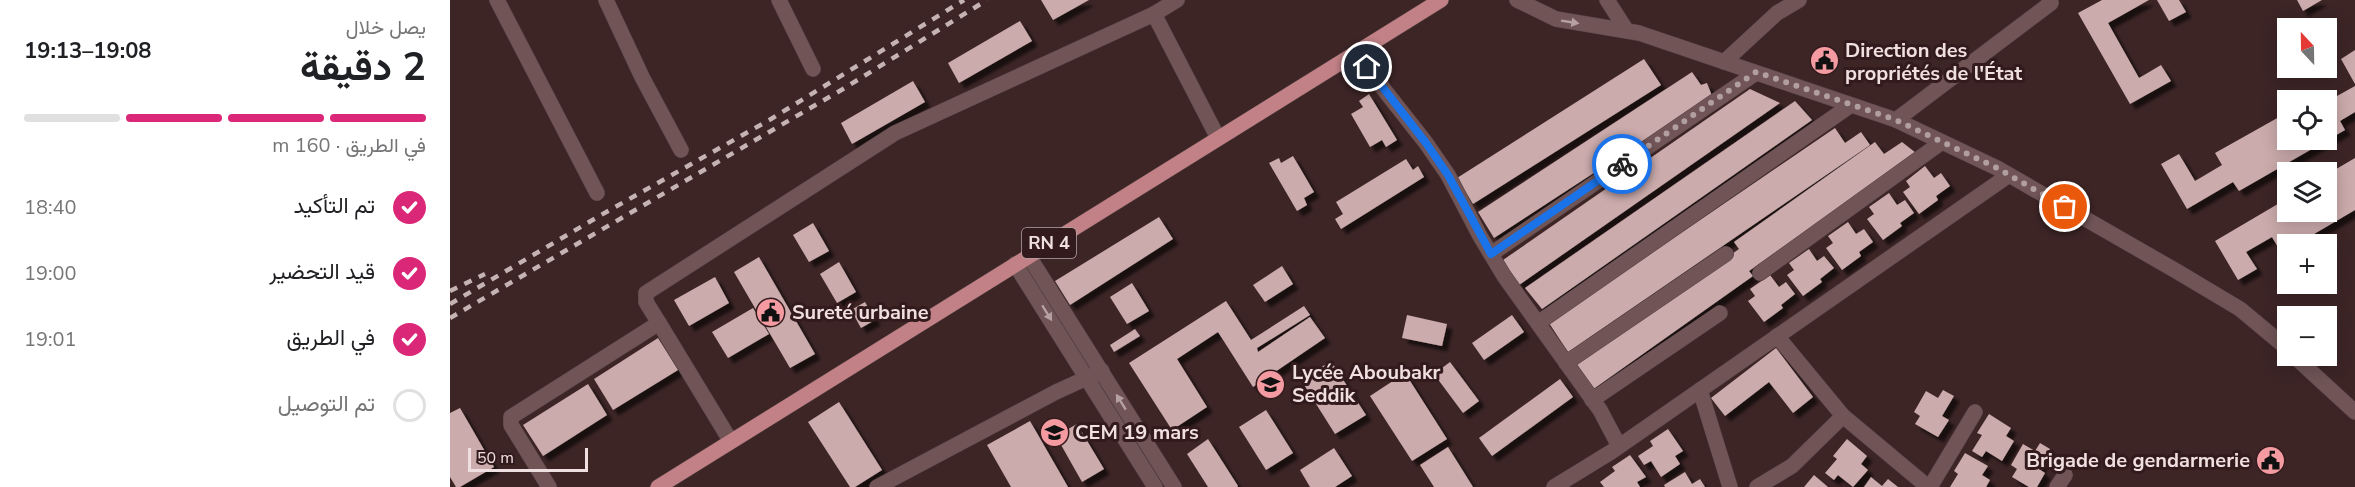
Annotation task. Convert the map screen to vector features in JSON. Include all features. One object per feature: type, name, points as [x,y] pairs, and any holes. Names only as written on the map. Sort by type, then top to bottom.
[{"type":"main road","name":"RN 4","points":[[658,487],[730,440],[1441,0]]},
{"type":"street","points":[[497,0],[597,193]]},
{"type":"street","points":[[606,0],[642,77],[681,150]]},
{"type":"street","points":[[779,0],[813,69]]},
{"type":"street","points":[[730,440],[646,302],[646,293],[895,133],[1154,14],[1177,0]]},
{"type":"street","points":[[1517,0],[1556,19],[1627,31],[1896,120],[2009,175],[2240,309],[2277,341]]},
{"type":"street","points":[[1607,0],[1627,31]]},
{"type":"street","points":[[1724,62],[1774,6],[1799,0]]},
{"type":"street","points":[[1896,120],[2051,3],[2049,0]]},
{"type":"street","points":[[1154,14],[1218,138]]},
{"type":"street","points":[[1356,54],[1437,159],[1491,254],[1592,400],[1619,446]]},
{"type":"street","points":[[1491,254],[1756,72]]},
{"type":"street","points":[[1538,323],[1851,105]]},
{"type":"street","points":[[1760,273],[1942,142]]},
{"type":"street","points":[[1554,487],[1619,446],[2009,175]]},
{"type":"street","points":[[1566,363],[1726,254]]},
{"type":"street","points":[[1028,255],[1174,487]]},
{"type":"street","points":[[1015,264],[1155,487]]},
{"type":"street","points":[[1592,400],[1720,313]]},
{"type":"street","points":[[549,487],[511,425],[512,417],[659,323]]},
{"type":"street","points":[[1777,336],[1844,416],[1929,487],[1975,412]]},
{"type":"street","points":[[2305,366],[2355,412]]},
{"type":"street","points":[[877,487],[1056,392],[1102,371]]},
{"type":"street","points":[[1700,390],[1730,487]]},
{"type":"street","points":[[1757,487],[1792,466],[1844,416]]},
{"type":"building","points":[[1041,0],[1089,0],[1053,20]]},
{"type":"building","points":[[2102,0],[2149,0],[2108,23],[2139,78],[2161,65],[2171,81],[2130,104],[2078,13]]},
{"type":"building","points":[[2157,0],[2179,0],[2186,12],[2169,21]]},
{"type":"building","points":[[2297,0],[2322,0],[2303,11]]},
{"type":"building","points":[[1020,21],[1032,41],[959,83],[948,63]]},
{"type":"building","points":[[2355,50],[2355,84],[2341,59]]},
{"type":"building","points":[[1644,59],[1661,85],[1473,204],[1457,178]]},
{"type":"building","points":[[1692,72],[1701,85],[1707,83],[1712,96],[1494,238],[1478,212]]},
{"type":"building","points":[[913,81],[925,102],[852,144],[841,123]]},
{"type":"building","points":[[2355,86],[2355,112],[2340,121],[2345,130],[2337,135],[2337,96]]},
{"type":"building","points":[[1750,89],[1780,103],[1519,285],[1503,260]]},
{"type":"building","points":[[1369,94],[1397,140],[1386,147],[1382,140],[1370,147],[1351,114],[1363,107],[1359,101]]},
{"type":"building","points":[[1795,101],[1812,120],[1542,309],[1525,288]]},
{"type":"building","points":[[2277,118],[2277,150],[2310,150],[2289,162],[2277,162],[2277,169],[2239,191],[2233,182],[2187,209],[2161,164],[2179,154],[2195,181],[2222,165],[2215,153]]},
{"type":"building","points":[[1835,128],[1845,143],[1861,132],[1870,145],[1568,352],[1549,323]]},
{"type":"building","points":[[1875,142],[1884,154],[1902,142],[1916,153],[1749,271],[1753,276],[1592,390],[1574,365],[1739,249],[1734,242]]},
{"type":"building","points":[[1293,156],[1314,192],[1304,198],[1307,205],[1297,211],[1269,163],[1279,158],[1281,163]]},
{"type":"building","points":[[2355,158],[2355,210],[2337,221],[2337,169]]},
{"type":"building","points":[[1406,159],[1413,170],[1418,166],[1424,177],[1341,229],[1335,219],[1343,214],[1336,202]]},
{"type":"building","points":[[1925,166],[1934,178],[1941,173],[1950,186],[1936,196],[1938,200],[1919,214],[1903,192],[1910,187],[1906,181]]},
{"type":"building","points":[[1889,193],[1897,205],[1905,200],[1914,213],[1900,223],[1902,226],[1883,240],[1867,219],[1874,214],[1869,207]]},
{"type":"building","points":[[2277,204],[2277,222],[2335,222],[2314,234],[2277,234],[2277,246],[2272,237],[2246,252],[2257,269],[2238,280],[2215,241]]},
{"type":"building","points":[[1159,217],[1173,239],[1070,305],[1055,281]]},
{"type":"building","points":[[1848,222],[1856,234],[1864,229],[1873,242],[1859,252],[1861,256],[1842,270],[1826,248],[1833,243],[1828,236]]},
{"type":"building","points":[[813,223],[829,251],[809,262],[793,235]]},
{"type":"building","points":[[1809,249],[1817,261],[1824,256],[1834,268],[1820,279],[1822,282],[1803,296],[1787,275],[1794,270],[1789,263]]},
{"type":"building","points":[[759,257],[815,354],[790,368],[734,272]]},
{"type":"building","points":[[839,262],[856,292],[837,303],[820,274]]},
{"type":"building","points":[[1282,266],[1293,284],[1265,302],[1253,285]]},
{"type":"building","points":[[1770,275],[1779,287],[1786,282],[1795,294],[1781,305],[1783,308],[1764,322],[1748,301],[1755,296],[1750,289]]},
{"type":"building","points":[[715,277],[729,303],[689,326],[674,300]]},
{"type":"building","points":[[1132,283],[1149,311],[1127,324],[1110,297]]},
{"type":"building","points":[[1226,301],[1251,340],[1304,306],[1310,315],[1257,348],[1258,352],[1310,317],[1325,338],[1253,387],[1218,332],[1177,359],[1207,407],[1172,430],[1129,363]]},
{"type":"building","points":[[865,302],[875,320],[861,328],[851,310]]},
{"type":"building","points":[[753,308],[769,334],[728,358],[712,332]]},
{"type":"building","points":[[1407,315],[1447,324],[1442,346],[1402,338]]},
{"type":"building","points":[[1512,315],[1524,332],[1484,360],[1472,343]]},
{"type":"building","points":[[1135,329],[1140,336],[1114,352],[1110,345]]},
{"type":"building","points":[[658,338],[678,370],[613,410],[594,379]]},
{"type":"building","points":[[1776,348],[1813,397],[1793,413],[1769,382],[1725,416],[1711,398]]},
{"type":"building","points":[[1331,361],[1366,415],[1335,434],[1301,380]]},
{"type":"building","points":[[1450,362],[1479,401],[1463,413],[1434,374]]},
{"type":"building","points":[[1405,373],[1447,439],[1412,461],[1370,396]]},
{"type":"building","points":[[1560,379],[1573,397],[1492,456],[1479,438]]},
{"type":"building","points":[[588,384],[607,415],[543,456],[523,425]]},
{"type":"building","points":[[1943,390],[1954,396],[1942,416],[1949,420],[1938,437],[1915,424],[1920,416],[1914,412],[1926,391],[1938,398]]},
{"type":"building","points":[[839,402],[882,470],[855,487],[850,487],[808,422]]},
{"type":"building","points":[[460,408],[494,467],[460,487],[456,487],[450,477],[450,413]]},
{"type":"building","points":[[1266,410],[1293,453],[1266,470],[1239,427]]},
{"type":"building","points":[[1989,414],[2011,428],[2006,436],[2014,441],[2002,461],[1986,451],[1982,457],[1972,451],[1982,435],[1977,433]]},
{"type":"building","points":[[1030,421],[1068,487],[1011,487],[987,445]]},
{"type":"building","points":[[1077,424],[1104,469],[1082,482],[1056,436]]},
{"type":"building","points":[[1668,429],[1683,451],[1675,456],[1680,464],[1661,477],[1651,461],[1644,465],[1638,456],[1653,446],[1650,441]]},
{"type":"building","points":[[1208,439],[1237,487],[1208,487],[1187,454]]},
{"type":"building","points":[[1847,439],[1867,456],[1861,464],[1868,470],[1853,487],[1838,475],[1834,480],[1825,473],[1837,459],[1833,456]]},
{"type":"building","points":[[2040,443],[2050,449],[2039,469],[2045,473],[2037,487],[2029,487],[2012,477],[2017,469],[2011,465],[2023,444],[2035,451]]},
{"type":"building","points":[[1448,447],[1473,487],[1434,487],[1420,465]]},
{"type":"building","points":[[1334,448],[1352,476],[1335,487],[1310,487],[1300,470]]},
{"type":"building","points":[[1965,453],[1988,466],[1982,475],[1990,480],[1986,487],[1950,487],[1958,474],[1954,471]]},
{"type":"building","points":[[1630,455],[1646,477],[1637,482],[1640,487],[1604,487],[1600,482],[1615,471],[1612,467]]},
{"type":"building","points":[[1685,472],[1692,484],[1700,479],[1705,487],[1665,487],[1664,485]]},
{"type":"building","points":[[1814,475],[1828,487],[1804,487]]},
{"type":"building","points":[[1871,477],[1882,486],[1888,479],[1898,487],[1864,487]]},
{"type":"railway","points":[[450,304],[771,119],[964,0]]},
{"type":"railway","points":[[450,318],[843,89],[987,0]]},
{"type":"railway","points":[[450,291],[485,274]]},
{"type":"way so far","points":[[1622,164],[1756,72],[1896,120],[1997,168],[2065,207]]},
{"type":"place","name":"Direction des propriétés de l'État","points":[[1824,61]]},
{"type":"place","name":"Sureté urbaine","points":[[771,312]]},
{"type":"place","name":"Lycée Aboubakr Seddik","points":[[1271,384]]},
{"type":"place","name":"CEM 19 mars","points":[[1054,432]]},
{"type":"place","name":"Brigade de gendarmerie","points":[[2271,460]]},
{"type":"route","points":[[1367,67],[1448,175],[1491,254],[1622,164]]}]
